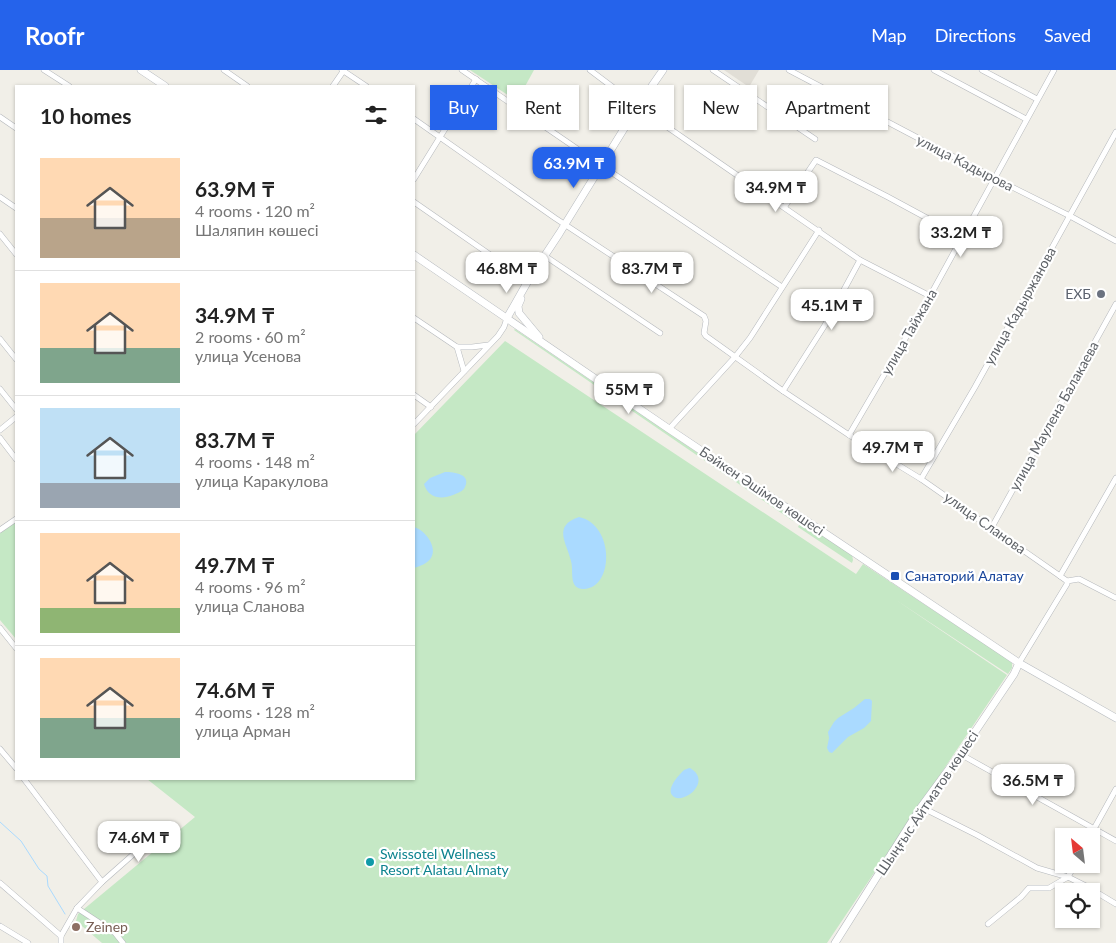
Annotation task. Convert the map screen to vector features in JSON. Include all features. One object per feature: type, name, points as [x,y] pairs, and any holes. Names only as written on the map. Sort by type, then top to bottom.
[{"type":"main road","points":[[141,70],[152,73],[164,85]]},
{"type":"main road","points":[[652,85],[662,70]]},
{"type":"main road","points":[[507,318],[528,281],[624,130]]},
{"type":"main road","name":"Бәйкен Әшімов көшесі","points":[[415,256],[669,429],[1019,663],[1116,718]]},
{"type":"main road","points":[[528,281],[518,306],[519,313],[546,345]]},
{"type":"main road","name":"Шыңғыс Айтматов көшесі","points":[[835,943],[921,807],[960,754],[1014,674],[1019,663]]},
{"type":"street","points":[[44,70],[66,85]]},
{"type":"street","points":[[224,70],[246,85]]},
{"type":"street","points":[[334,85],[343,70],[365,85]]},
{"type":"street","points":[[462,70],[782,288]]},
{"type":"street","points":[[590,70],[610,85]]},
{"type":"street","points":[[713,70],[816,139]]},
{"type":"street","name":"улица Кадырова","points":[[788,70],[1116,241]]},
{"type":"street","points":[[934,70],[1026,119]]},
{"type":"street","points":[[982,70],[1037,99]]},
{"type":"street","name":"улица Тайжана","points":[[849,435],[930,296],[1054,70]]},
{"type":"street","points":[[415,177],[476,80]]},
{"type":"street","points":[[0,118],[15,127]]},
{"type":"street","points":[[415,120],[565,224]]},
{"type":"street","points":[[673,130],[860,260],[930,296]]},
{"type":"street","name":"улица Кадыржанова","points":[[921,478],[975,387],[1116,132]]},
{"type":"street","points":[[784,206],[816,160],[962,237]]},
{"type":"street","points":[[0,197],[15,207]]},
{"type":"street","points":[[415,203],[528,281]]},
{"type":"street","name":"улица Сланова","points":[[565,224],[704,316],[706,321],[704,333],[706,336],[734,357],[849,435],[921,478],[1067,581]]},
{"type":"street","points":[[669,429],[750,338],[819,230]]},
{"type":"street","points":[[0,234],[15,253]]},
{"type":"street","points":[[545,256],[660,333]]},
{"type":"street","points":[[783,391],[825,325],[860,260]]},
{"type":"street","name":"улица Маулена Балакаева","points":[[992,527],[1116,304]]},
{"type":"street","points":[[415,423],[489,345],[504,327],[507,318]]},
{"type":"street","points":[[415,319],[457,347],[489,345]]},
{"type":"street","points":[[0,339],[15,358]]},
{"type":"street","points":[[457,347],[464,371]]},
{"type":"street","points":[[0,390],[15,408]]},
{"type":"street","points":[[415,397],[431,407]]},
{"type":"street","points":[[0,430],[15,418]]},
{"type":"street","points":[[0,438],[15,458]]},
{"type":"street","points":[[1060,576],[1116,478]]},
{"type":"street","points":[[0,530],[15,520]]},
{"type":"street","points":[[1019,663],[1067,581],[1079,579],[1116,598]]},
{"type":"street","points":[[0,628],[15,647]]},
{"type":"street","points":[[0,749],[15,767]]},
{"type":"street","points":[[960,754],[1092,828]]},
{"type":"street","points":[[25,780],[102,881]]},
{"type":"street","points":[[1095,828],[1116,789]]},
{"type":"street","points":[[921,807],[1037,868],[1068,877],[1116,904]]},
{"type":"street","points":[[1100,832],[1116,841]]},
{"type":"street","points":[[61,943],[62,936],[77,908],[102,881],[137,851],[126,836]]},
{"type":"street","points":[[988,924],[1029,888],[1049,888],[1068,877],[1070,873]]},
{"type":"street","points":[[0,883],[62,936]]},
{"type":"street","points":[[77,908],[115,934],[123,943]]},
{"type":"street","points":[[0,926],[28,943]]},
{"type":"shaded area","points":[[724,70],[759,70],[750,85],[746,85]]},
{"type":"green space","points":[[470,70],[534,70],[526,85],[507,85],[507,94],[497,88],[497,85],[493,85]]},
{"type":"green space","points":[[514,330],[794,518],[793,521]]},
{"type":"green space","points":[[505,341],[856,574],[863,564],[1012,663],[1012,668],[1008,674],[896,600],[1007,675],[827,943],[102,943],[76,921],[78,914],[195,817],[148,780],[415,780],[415,434]]},
{"type":"green space","points":[[801,521],[852,555],[852,563],[798,527]]},
{"type":"green space","points":[[15,523],[15,638],[0,620],[0,533]]},
{"type":"water","points":[[445,472],[461,475],[466,480],[466,484],[464,489],[448,497],[436,497],[426,489],[424,484],[430,478]]},
{"type":"water","points":[[579,517],[591,522],[599,531],[604,543],[606,556],[605,568],[601,578],[594,586],[584,589],[578,588],[574,584],[571,561],[563,536],[566,525]]},
{"type":"water","points":[[415,528],[426,535],[432,544],[433,554],[423,564],[415,568]]},
{"type":"water","points":[[865,699],[872,701],[871,721],[864,728],[848,737],[832,753],[829,752],[827,748],[828,732],[834,722]]},
{"type":"water","points":[[690,768],[699,780],[697,786],[688,795],[676,798],[671,792],[672,786],[685,769]]},
{"type":"waterway","points":[[0,822],[21,841],[39,869],[47,876],[48,886],[65,914]]},
{"type":"place","name":"ЕХБ","points":[[1101,294]]},
{"type":"place","name":"Санаторий Алатау","points":[[895,576]]},
{"type":"place","name":"Swissotel Wellness Resort Alatau Almaty","points":[[370,862]]},
{"type":"place","name":"Zeinep","points":[[76,927]]}]
